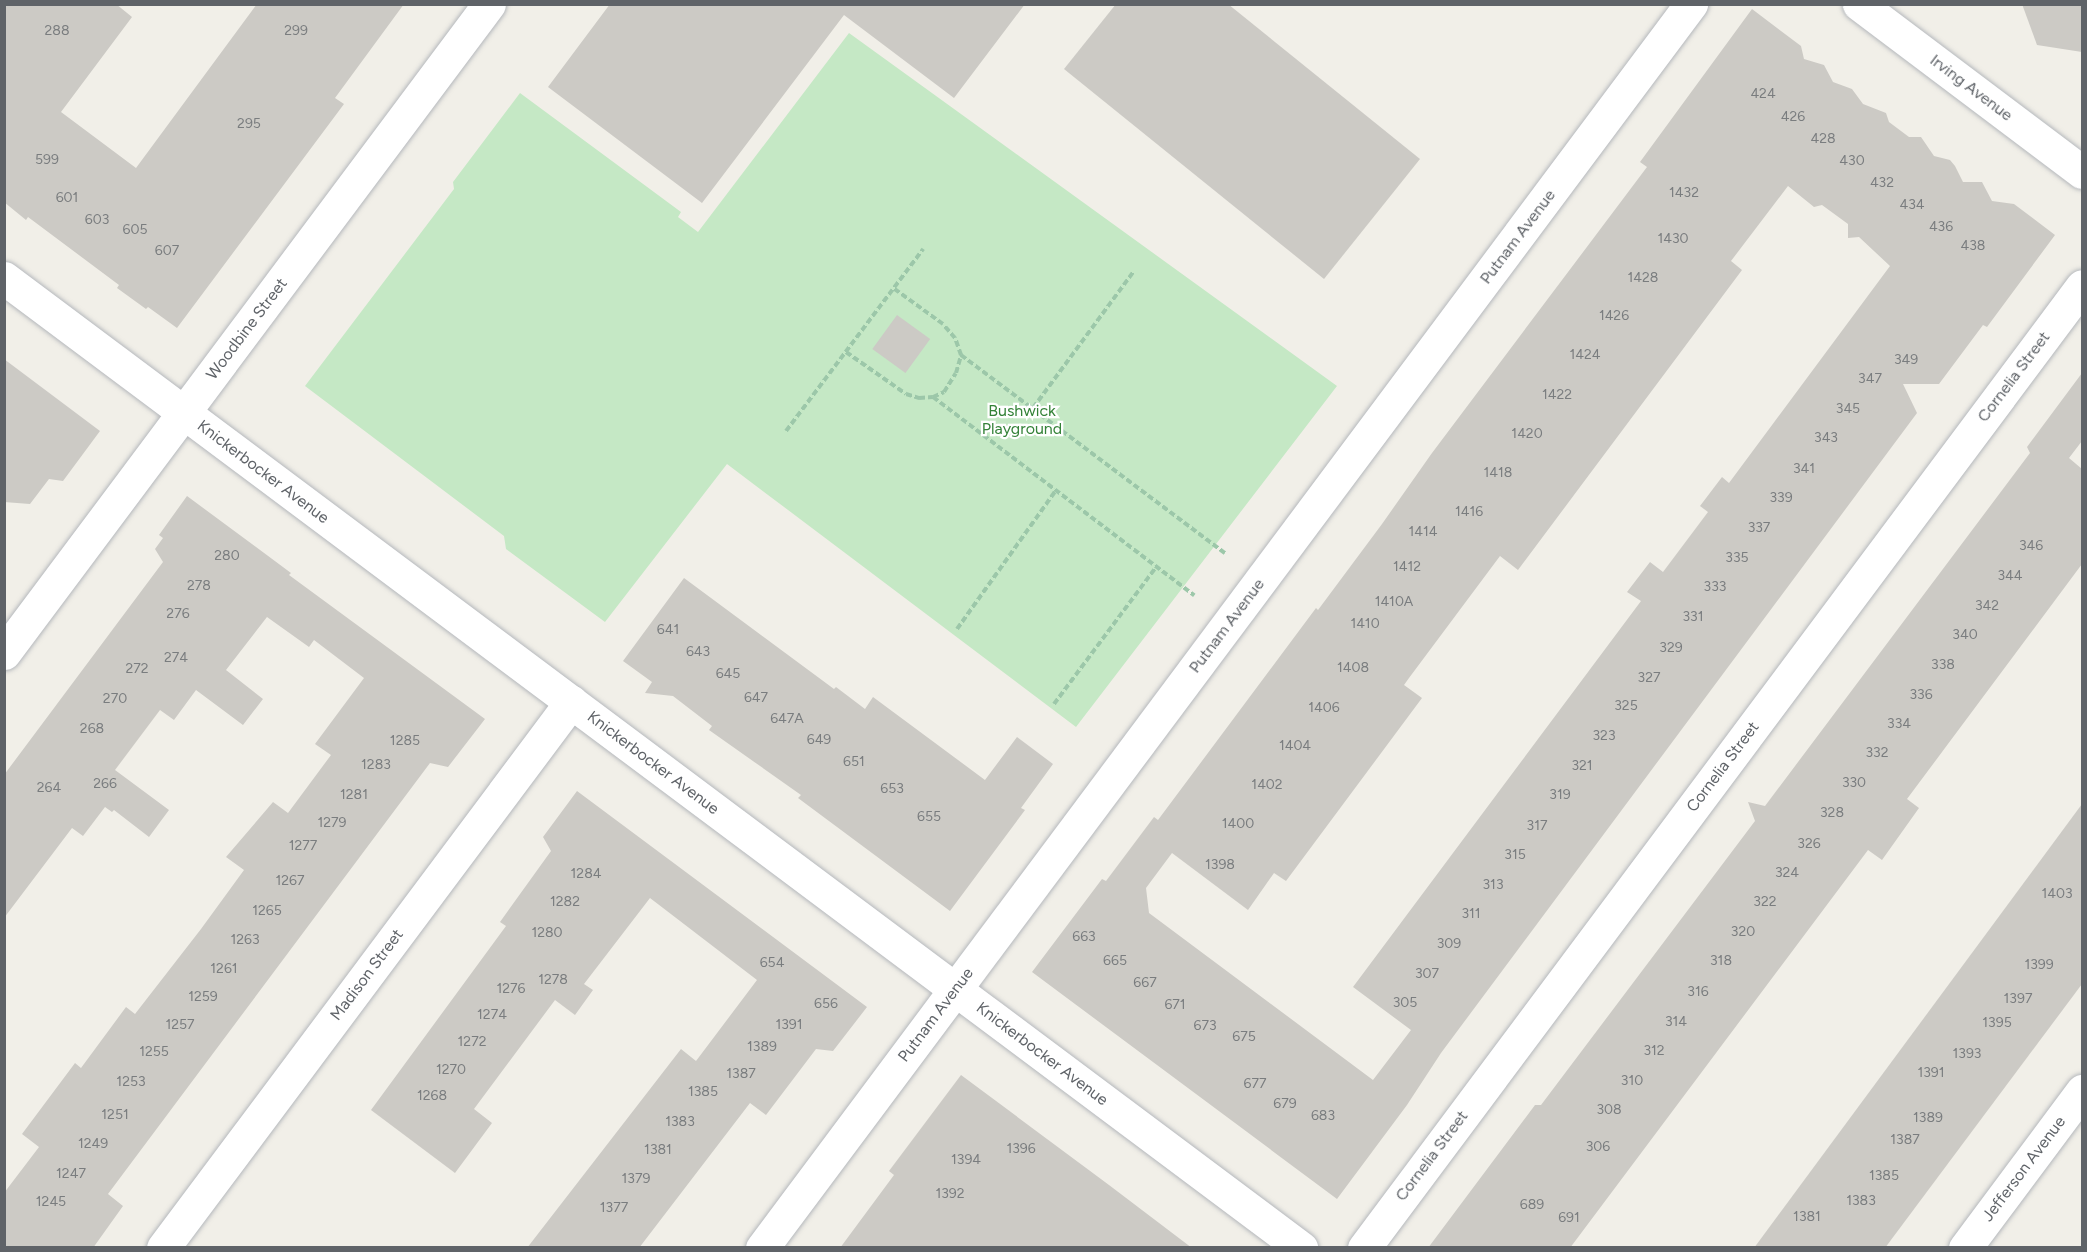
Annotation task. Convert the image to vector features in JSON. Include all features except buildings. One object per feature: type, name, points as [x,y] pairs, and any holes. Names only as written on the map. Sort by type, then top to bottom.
[{"type":"street","name":"Woodbine Street","points":[[4,653],[489,4]]},
{"type":"street","name":"Putnam Avenue","points":[[762,1248],[1691,4]]},
{"type":"street","name":"Irving Avenue","points":[[1859,4],[2082,172]]},
{"type":"street","name":"Knickerbocker Avenue","points":[[4,278],[1301,1248]]},
{"type":"street","name":"Cornelia Street","points":[[1364,1248],[2082,286]]},
{"type":"street","name":"Madison Street","points":[[163,1248],[571,702]]},
{"type":"street","name":"Jefferson Avenue","points":[[1965,1248],[2082,1090]]},
{"type":"path","points":[[786,431],[923,249]]},
{"type":"path","points":[[1033,408],[1134,271]]},
{"type":"path","points":[[893,288],[943,324],[955,338],[961,355],[1226,553]]},
{"type":"path","points":[[846,352],[906,394],[919,398],[933,397],[944,392],[956,373],[961,355]]},
{"type":"path","points":[[933,397],[1194,595]]},
{"type":"path","points":[[957,629],[1056,490]]},
{"type":"path","points":[[1054,704],[1157,566]]},
{"type":"green space","name":"Bushwick Playground","points":[[849,33],[1337,386],[1076,727],[727,464],[605,622],[506,549],[504,536],[305,386],[454,189],[453,182],[520,93],[681,212],[678,217],[698,232]]}]
